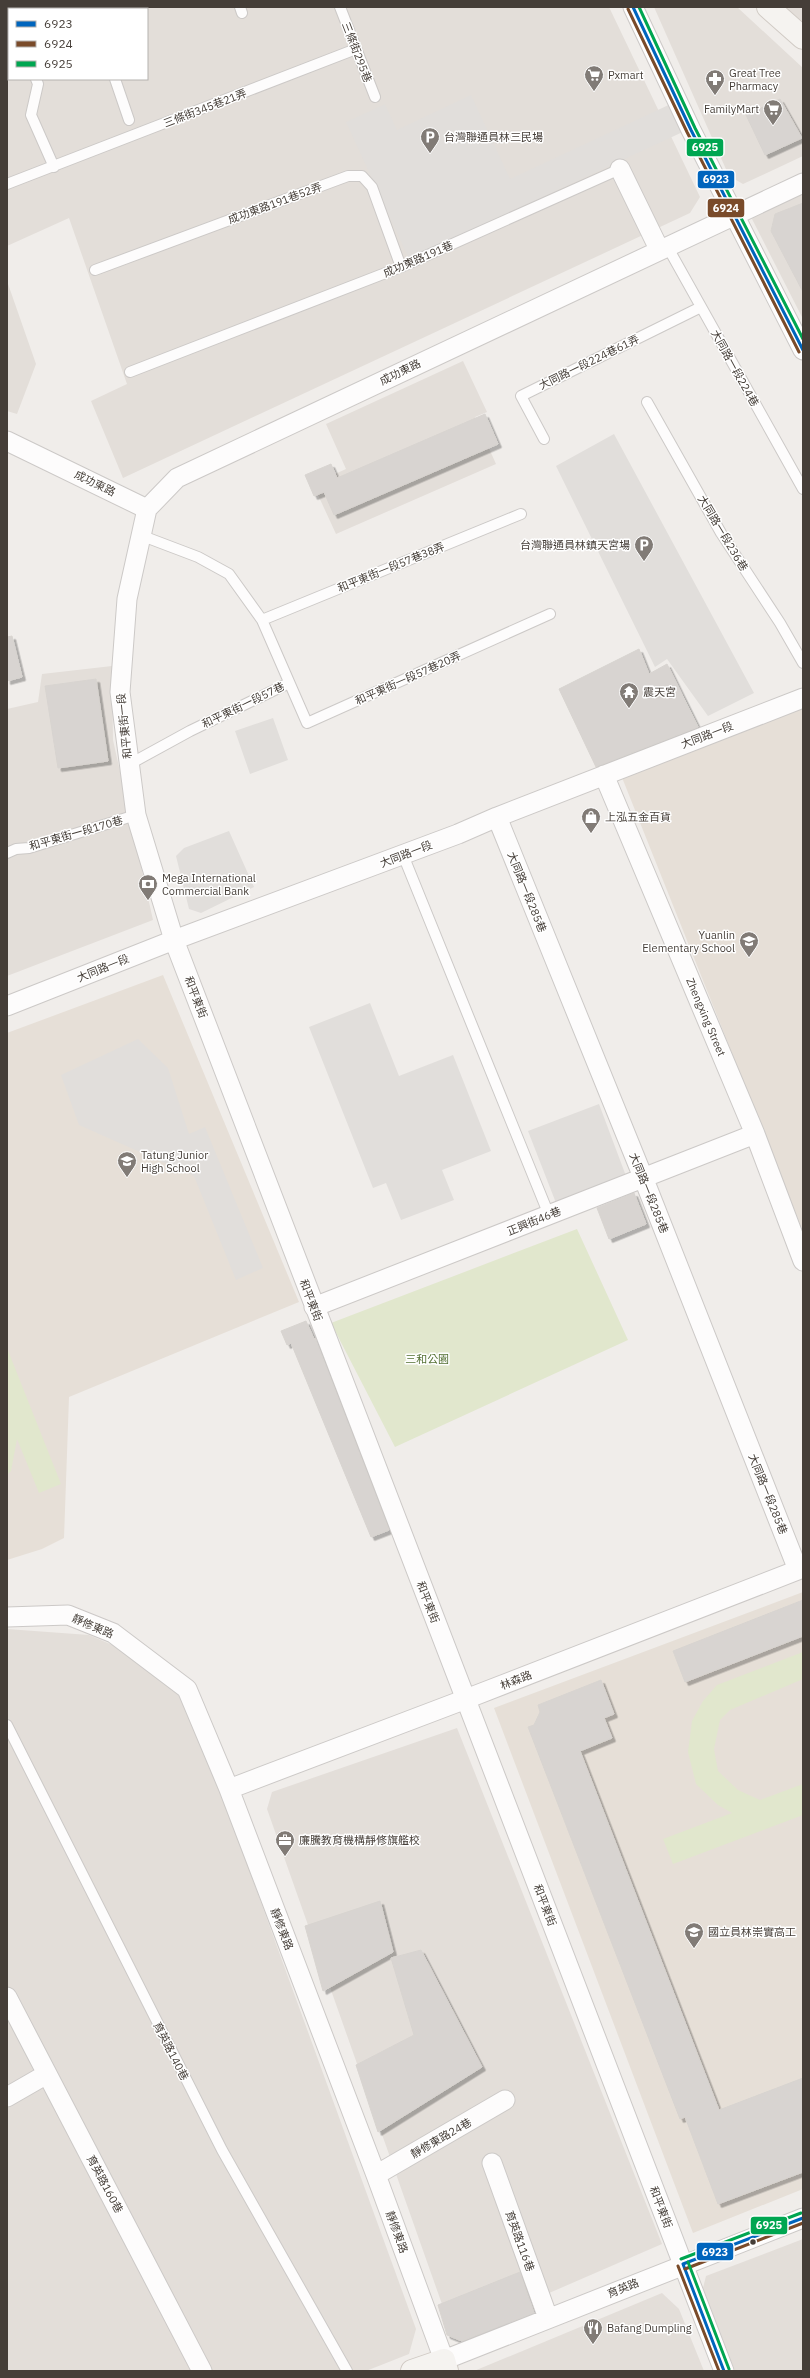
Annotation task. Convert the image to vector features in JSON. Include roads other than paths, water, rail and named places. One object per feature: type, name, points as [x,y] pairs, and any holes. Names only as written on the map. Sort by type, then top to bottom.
[{"type":"street","points":[[633,7],[734,214],[803,350]]},
{"type":"street","points":[[768,7],[803,38]]},
{"type":"street","name":"成功東路191巷","points":[[620,169],[663,248]]},
{"type":"street","name":"成功東路","points":[[7,440],[147,508],[176,478],[218,457],[803,183]]},
{"type":"street","name":"和平東街一段","points":[[147,508],[127,599],[120,692],[128,765],[136,815],[174,940]]},
{"type":"street","name":"大同路一段","points":[[7,1006],[174,940],[403,855],[803,698]]},
{"type":"street","name":"Zhengxing Street","points":[[604,775],[755,1134],[803,1261]]},
{"type":"street","name":"大同路一段285巷","points":[[497,817],[801,1569]]},
{"type":"street","name":"和平東街","points":[[174,940],[724,2371]]},
{"type":"street","name":"正興街46巷","points":[[314,1307],[755,1134]]},
{"type":"street","name":"林森路","points":[[229,1789],[801,1569]]},
{"type":"street","name":"靜修東路","points":[[7,1617],[68,1615],[113,1633],[187,1689],[229,1789],[376,2175],[445,2366]]},
{"type":"street","name":"育英路160巷","points":[[7,1997],[202,2371]]},
{"type":"street","points":[[7,2097],[47,2074]]},
{"type":"street","name":"靜修東路24巷","points":[[376,2175],[505,2100]]},
{"type":"street","name":"育英路116巷","points":[[492,2163],[548,2318]]},
{"type":"street","name":"育英路","points":[[445,2366],[548,2318],[803,2218]]},
{"type":"street","points":[[412,2371],[445,2366]]},
{"type":"lane","name":"三條街295巷","points":[[340,7],[375,97]]},
{"type":"lane","name":"三條街345巷21弄","points":[[7,184],[356,49]]},
{"type":"lane","points":[[36,80],[38,84],[31,115],[54,167]]},
{"type":"lane","points":[[115,80],[129,120]]},
{"type":"lane","name":"成功東路191巷","points":[[130,372],[401,267],[620,169]]},
{"type":"lane","name":"成功東路191巷52弄","points":[[95,270],[348,176],[362,176],[372,187],[401,267]]},
{"type":"lane","name":"大同路一段224巷","points":[[663,248],[701,307],[803,489]]},
{"type":"lane","name":"大同路一段224巷61弄","points":[[544,438],[521,396],[701,307]]},
{"type":"lane","name":"大同路一段236巷","points":[[647,402],[721,533],[780,623],[803,663]]},
{"type":"lane","name":"和平東街一段57巷38弄","points":[[262,620],[521,514]]},
{"type":"lane","name":"和平東街一段57巷","points":[[128,765],[190,731],[289,683],[262,620],[228,574],[198,557],[140,535]]},
{"type":"lane","name":"和平東街一段57巷20弄","points":[[289,683],[307,723],[550,614]]},
{"type":"lane","name":"和平東街一段170巷","points":[[11,851],[29,848],[136,815]]},
{"type":"lane","points":[[403,855],[549,1215]]},
{"type":"lane","name":"育英路140巷","points":[[7,1725],[222,2150],[347,2371]]},
{"type":"place","name":"Pxmart","points":[[594,92]]},
{"type":"place","name":"Great Tree Pharmacy","points":[[715,96]]},
{"type":"place","name":"FamilyMart","points":[[773,126]]},
{"type":"place","name":"台灣聯通員林三民場","points":[[430,154]]},
{"type":"place","name":"台灣聯通員林鎮天宮場","points":[[644,562]]},
{"type":"place","name":"震天宮","points":[[629,709]]},
{"type":"place","name":"上泓五金百貨","points":[[591,834]]},
{"type":"place","name":"Mega International Commercial Bank","points":[[148,901]]},
{"type":"place","name":"Yuanlin Elementary School","points":[[749,958]]},
{"type":"place","name":"Tatung Junior High School","points":[[127,1178]]},
{"type":"place","name":"廉騰教育機構靜修旗艦校","points":[[285,1857]]},
{"type":"place","name":"國立員林崇實高工","points":[[694,1949]]},
{"type":"place","name":"Bafang Dumpling","points":[[593,2345]]},
{"type":"park label","name":"三和公園","points":[[427,1359]]}]
